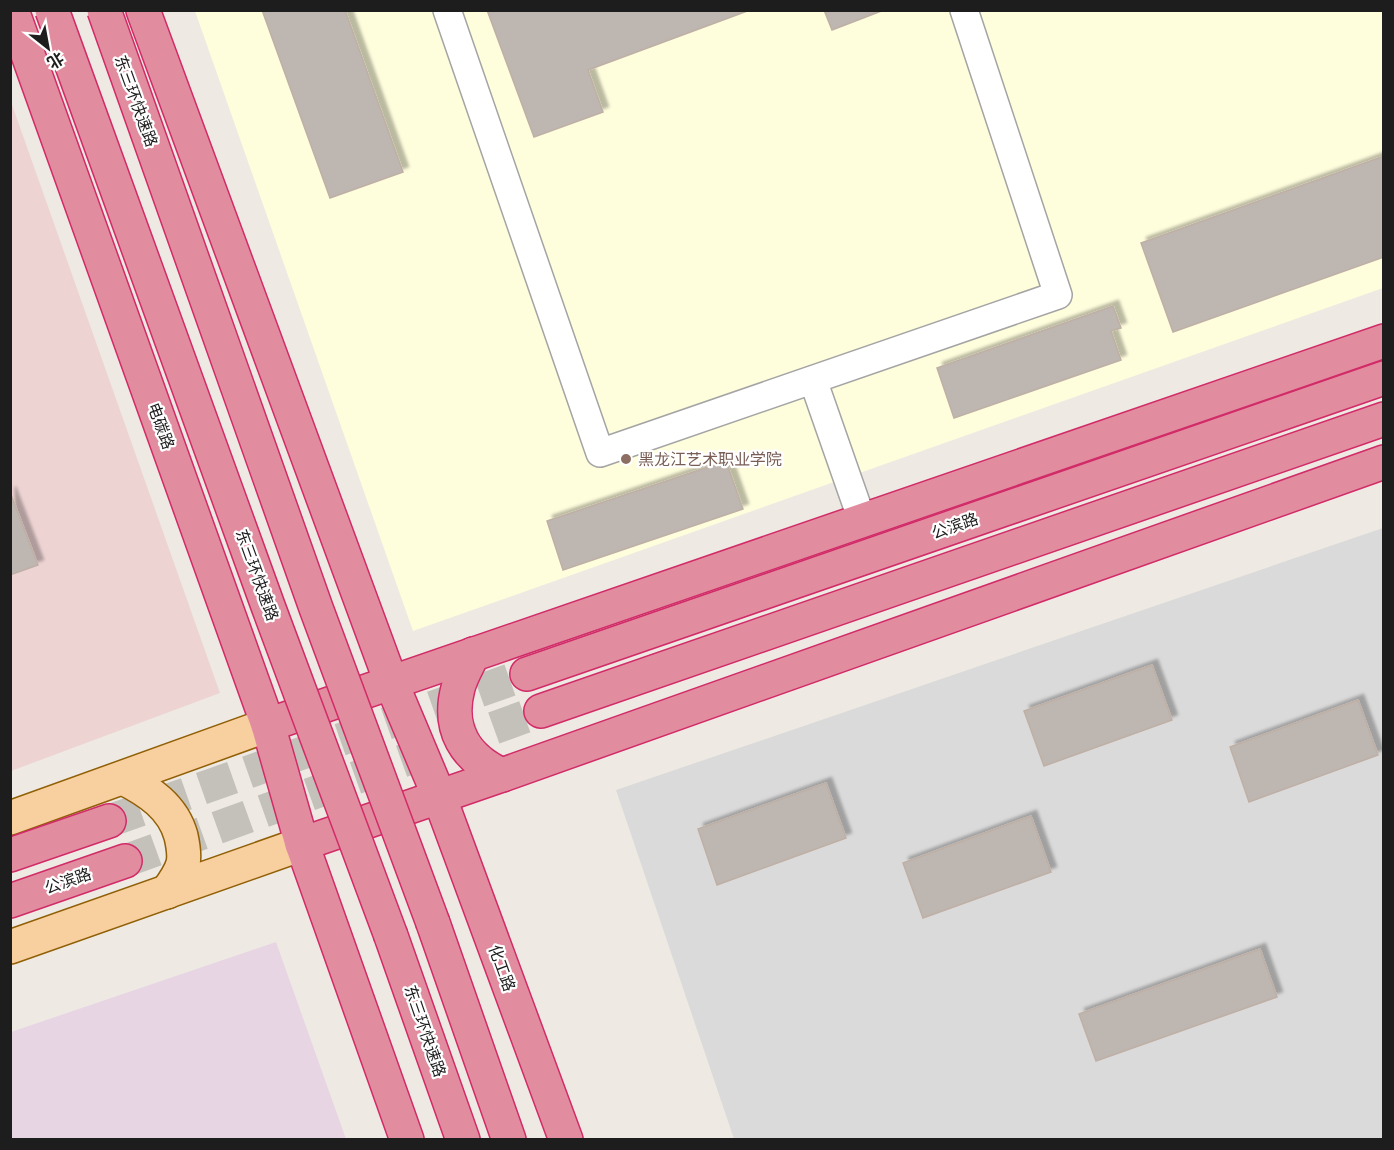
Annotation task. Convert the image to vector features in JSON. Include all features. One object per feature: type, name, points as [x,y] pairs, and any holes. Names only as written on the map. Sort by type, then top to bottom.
[{"type":"highway","name":"电碳路","points":[[12,10],[268,725],[302,844]]},
{"type":"highway","name":"东三环快速路","points":[[52,10],[263,595],[391,936],[463,1140]]},
{"type":"highway","name":"东三环快速路","points":[[104,10],[308,586],[429,912],[509,1140]]},
{"type":"highway","points":[[143,10],[391,682],[439,796]]},
{"type":"highway","points":[[268,725],[1383,341]]},
{"type":"highway","name":"公滨路","points":[[527,674],[1383,378]]},
{"type":"highway","points":[[541,711],[1383,419]]},
{"type":"highway","points":[[407,1140],[302,844],[1383,462]]},
{"type":"highway","points":[[473,654],[458,687],[454,705],[456,725],[469,753],[481,764],[502,775]]},
{"type":"highway","name":"化工路","points":[[439,796],[566,1140]]},
{"type":"highway","points":[[10,855],[110,821]]},
{"type":"highway","name":"公滨路","points":[[10,901],[125,861]]},
{"type":"main road","points":[[10,818],[268,725]]},
{"type":"main road","points":[[123,778],[153,795],[170,811],[178,827],[184,846],[183,863],[167,892]]},
{"type":"main road","points":[[10,947],[302,844]]},
{"type":"lane","points":[[447,10],[600,453],[1058,295],[964,10]]},
{"type":"lane","points":[[813,380],[862,520]]},
{"type":"shaded area","name":"黑龙江艺术职业学院","points":[[195,11],[1383,11],[1383,288],[413,631]]},
{"type":"shaded area","points":[[10,99],[220,693],[11,771],[10,771]]},
{"type":"shaded area","points":[[1383,528],[1383,1139],[734,1139],[616,790]]},
{"type":"shaded area","points":[[276,942],[346,1139],[11,1139],[11,1032]]},
{"type":"building","points":[[262,10],[345,10],[403,172],[330,198]]},
{"type":"building","points":[[487,10],[750,10],[588,70],[603,112],[534,137]]},
{"type":"building","points":[[824,10],[884,10],[832,30]]},
{"type":"building","points":[[1384,156],[1384,257],[1173,332],[1141,243]]},
{"type":"building","points":[[1113,306],[1121,328],[1111,331],[1121,360],[954,418],[937,368]]},
{"type":"building","points":[[726,461],[743,509],[563,570],[547,521]]},
{"type":"building","points":[[10,492],[38,565],[10,575]]},
{"type":"building","points":[[1152,665],[1172,720],[1044,766],[1024,711]]},
{"type":"building","points":[[1358,700],[1378,755],[1249,802],[1230,747]]},
{"type":"building","points":[[826,783],[846,838],[717,885],[698,829]]},
{"type":"building","points":[[1031,816],[1051,872],[923,918],[903,863]]},
{"type":"building","points":[[1260,949],[1277,997],[1096,1061],[1079,1014]]},
{"type":"tunnel","points":[[109,821],[527,674]]},
{"type":"tunnel","points":[[125,861],[541,711]]},
{"type":"place","name":"黑龙江艺术职业学院","points":[[626,459]]}]
